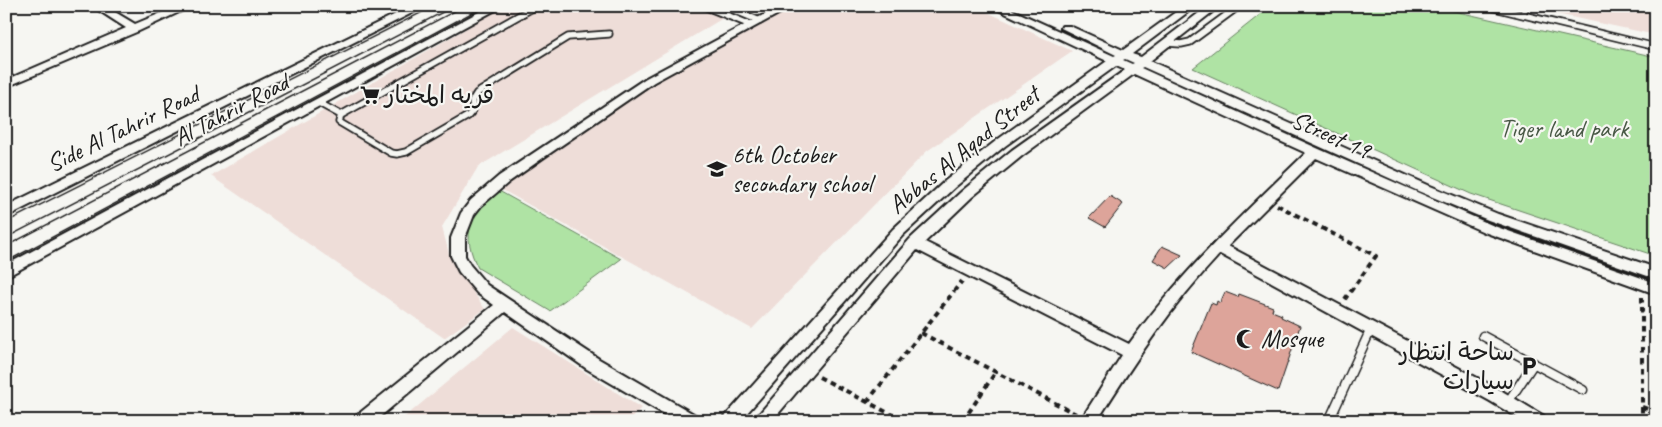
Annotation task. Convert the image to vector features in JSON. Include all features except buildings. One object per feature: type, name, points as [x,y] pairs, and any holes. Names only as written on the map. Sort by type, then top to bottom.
[{"type":"street","points":[[97,6],[131,26]]},
{"type":"street","points":[[6,84],[171,6]]},
{"type":"street","points":[[6,76],[131,26],[187,6]]},
{"type":"street","name":"Side Al Tahrir Road","points":[[6,212],[421,6]]},
{"type":"street","name":"Al Tahrir Road","points":[[6,231],[446,6]]},
{"type":"street","name":"Al Tahrir Road","points":[[6,255],[350,75],[477,6]]},
{"type":"street","points":[[6,272],[498,6]]},
{"type":"street","points":[[691,421],[593,364],[482,289],[464,268],[458,256],[457,244],[460,230],[476,203],[504,179],[636,88],[788,6]]},
{"type":"street","name":"Street 19","points":[[996,6],[1120,58]]},
{"type":"street","name":"Street 19","points":[[1016,6],[1314,152],[1489,230],[1656,288]]},
{"type":"street","name":"Abbas Al Aqad Street","points":[[728,421],[911,220],[950,184],[1001,143],[1191,6]]},
{"type":"street","name":"Abbas Al Aqad Street","points":[[761,421],[915,243],[967,194],[1017,153],[1168,43],[1215,6]]},
{"type":"street","points":[[382,40],[381,45],[383,47],[399,48]]},
{"type":"street","points":[[337,63],[351,67],[352,72],[350,75]]},
{"type":"street","name":"Street 19","points":[[1137,66],[1476,210],[1656,274]]},
{"type":"street","points":[[1088,420],[1132,353],[1175,296],[1218,247],[1314,152]]},
{"type":"street","points":[[142,198],[167,170]]},
{"type":"street","points":[[915,243],[1132,353]]},
{"type":"street","points":[[1218,247],[1508,402],[1538,421]]},
{"type":"street","points":[[362,421],[504,305]]},
{"type":"lane","points":[[341,115],[536,6]]},
{"type":"lane","points":[[704,6],[755,23]]},
{"type":"lane","points":[[724,6],[755,23]]},
{"type":"lane","points":[[1168,43],[1181,44],[1190,42],[1239,6]]},
{"type":"lane","points":[[1486,6],[1656,47]]},
{"type":"lane","points":[[1523,14],[1526,6]]},
{"type":"lane","points":[[341,115],[339,118],[342,124],[391,153],[406,152],[468,116],[473,110],[472,101],[477,93],[568,37],[609,34]]},
{"type":"lane","points":[[319,103],[341,115]]},
{"type":"lane","points":[[1329,421],[1371,329]]},
{"type":"lane","points":[[1483,336],[1583,390]]},
{"type":"lane","points":[[1508,402],[1534,363]]},
{"type":"path","points":[[1266,200],[1376,256],[1336,310]]},
{"type":"path","points":[[868,402],[970,271]]},
{"type":"path","points":[[1642,284],[1642,421]]},
{"type":"path","points":[[921,333],[1088,420]]},
{"type":"path","points":[[805,370],[904,421]]},
{"type":"path","points":[[963,421],[995,373]]},
{"type":"path","points":[[1642,407],[1656,412]]},
{"type":"shaded area","points":[[505,6],[695,6],[723,18],[478,167],[442,227],[450,258],[485,309],[444,338],[211,176]]},
{"type":"shaded area","name":"6th October secondary school","points":[[793,6],[974,6],[1072,51],[927,151],[752,329],[499,188],[651,81]]},
{"type":"shaded area","points":[[1519,6],[1656,6],[1656,35]]},
{"type":"shaded area","points":[[513,327],[641,408],[629,421],[400,421]]},
{"type":"green space","name":"Tiger land park","points":[[1271,6],[1432,6],[1656,57],[1656,256],[1471,194],[1193,68]]},
{"type":"green space","points":[[499,191],[621,259],[550,311],[478,268],[470,245],[470,225],[480,207]]},
{"type":"place","name":"قريه المختار","points":[[370,95]]},
{"type":"place","name":"6th October secondary school","points":[[717,169]]},
{"type":"place","name":"Mosque","points":[[1246,339]]},
{"type":"place","name":"ساحة انتظار سيارات","points":[[1529,366]]}]
